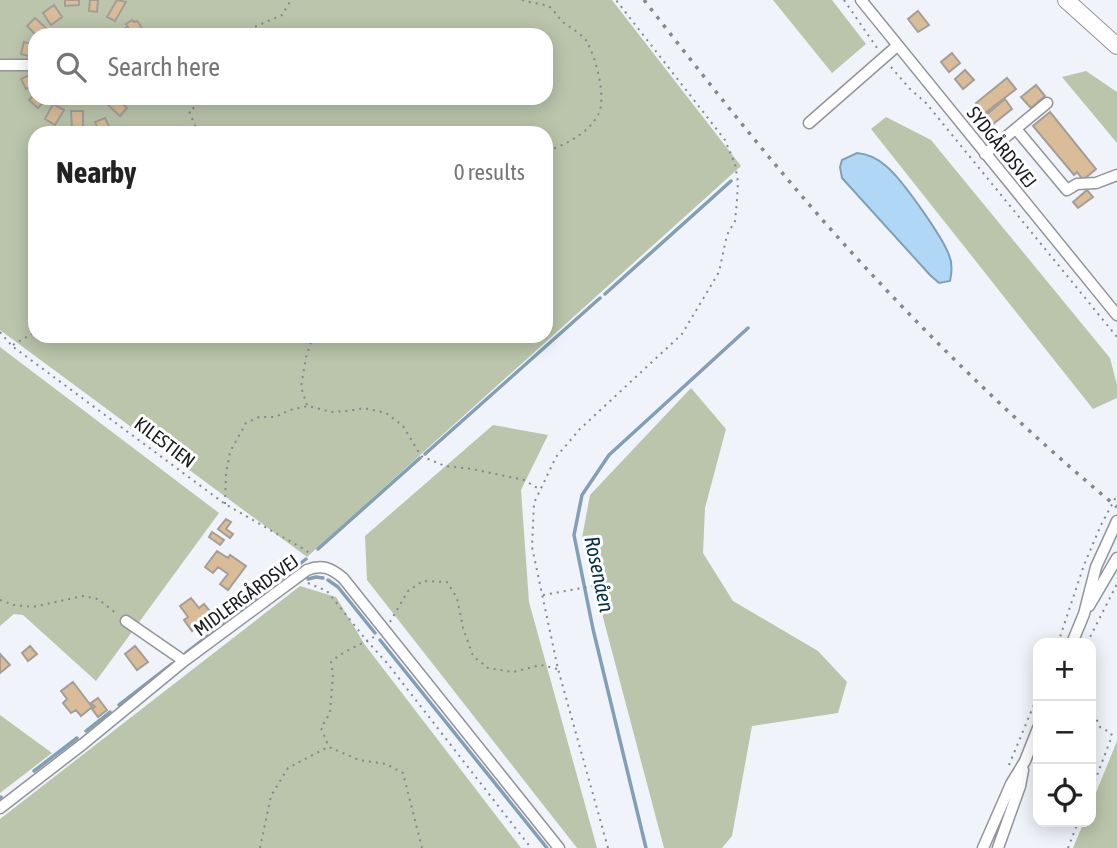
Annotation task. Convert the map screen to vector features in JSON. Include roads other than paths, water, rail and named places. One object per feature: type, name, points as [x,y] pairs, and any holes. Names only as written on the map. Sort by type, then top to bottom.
[{"type":"highway","points":[[1066,0],[1117,46]]},
{"type":"street","name":"SYDGÅRDSVEJ","points":[[861,0],[1117,316]]},
{"type":"street","points":[[809,123],[897,46]]},
{"type":"street","points":[[0,65],[28,65]]},
{"type":"street","points":[[985,154],[1047,103]]},
{"type":"street","points":[[1016,130],[1067,190],[1077,184],[1096,183],[1117,175]]},
{"type":"street","points":[[1074,638],[1084,614],[1096,568],[1117,521]]},
{"type":"street","points":[[1084,614],[1117,558]]},
{"type":"street","name":"MIDLERGÅRDSVEJ","points":[[0,808],[184,661],[316,566],[334,570],[343,578],[559,848]]},
{"type":"street","points":[[126,621],[184,661]]},
{"type":"street","points":[[983,848],[1033,741]]},
{"type":"street","points":[[998,848],[1020,786],[1025,761]]},
{"type":"water","points":[[857,153],[872,157],[886,166],[921,208],[949,255],[952,268],[950,281],[939,283],[930,275],[842,178],[842,160]]},
{"type":"waterway","points":[[605,294],[731,181]]},
{"type":"waterway","points":[[553,340],[600,298]]},
{"type":"waterway","name":"Rosenåen","points":[[646,848],[593,629],[574,535],[582,495],[609,455],[748,328]]},
{"type":"waterway","points":[[425,454],[550,343]]},
{"type":"waterway","points":[[318,549],[420,458]]},
{"type":"waterway","points":[[282,578],[306,559]]},
{"type":"waterway","points":[[308,579],[323,578]]},
{"type":"waterway","points":[[328,580],[338,587],[375,633]]},
{"type":"waterway","points":[[223,624],[270,587]]},
{"type":"waterway","points":[[186,653],[213,632]]},
{"type":"waterway","points":[[380,640],[547,848]]},
{"type":"waterway","points":[[119,705],[172,664]]},
{"type":"waterway","points":[[86,731],[110,712]]},
{"type":"waterway","points":[[34,771],[77,738]]},
{"type":"railway","points":[[644,0],[772,161],[884,288],[1014,416],[1117,507]]}]
